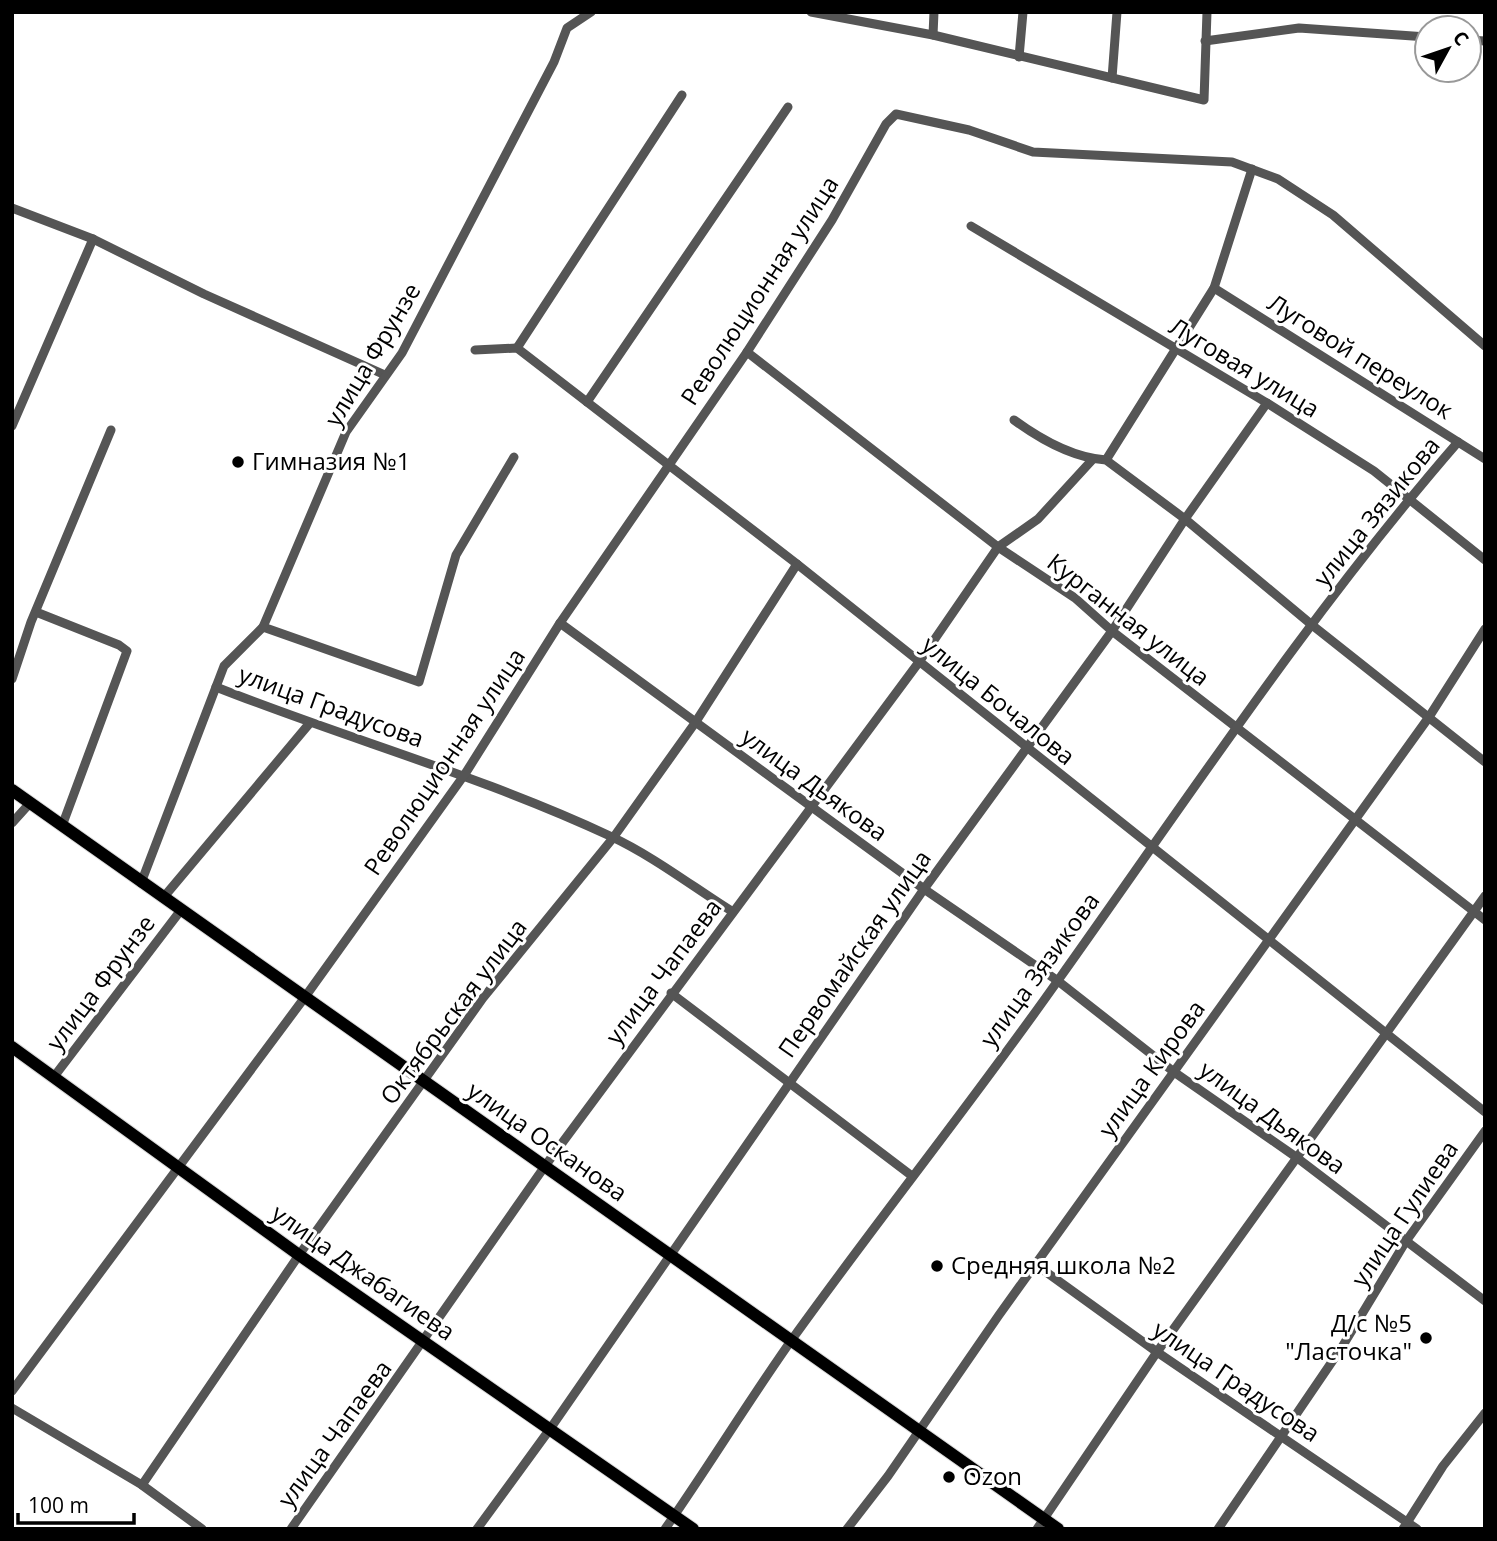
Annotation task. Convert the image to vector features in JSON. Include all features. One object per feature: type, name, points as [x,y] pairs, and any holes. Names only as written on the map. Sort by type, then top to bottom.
[{"type":"main road","name":"улица Осканова","points":[[12,790],[920,1430],[1041,1524],[1058,1529]]},
{"type":"main road","name":"улица Джабагиева","points":[[12,1047],[299,1255],[693,1529]]},
{"type":"street","name":"улица Фрунзе","points":[[141,883],[224,666],[263,627],[346,432],[402,353],[554,62],[567,28],[591,12]]},
{"type":"street","points":[[811,12],[843,14],[1204,100],[1207,12]]},
{"type":"street","points":[[933,35],[934,12]]},
{"type":"street","points":[[1019,57],[1023,12]]},
{"type":"street","points":[[1112,78],[1117,12]]},
{"type":"street","points":[[1205,41],[1299,28],[1413,36]]},
{"type":"street","points":[[475,350],[517,348],[682,95]]},
{"type":"street","points":[[587,402],[788,107]]},
{"type":"street","name":"Революционная улица","points":[[12,1391],[305,997],[465,774],[560,623],[747,352],[896,114],[969,130],[1033,152],[1232,162],[1252,169]]},
{"type":"street","points":[[1106,460],[1214,288],[1252,169],[1278,179],[1333,215],[1485,346]]},
{"type":"street","points":[[12,208],[93,239],[204,294],[385,375]]},
{"type":"street","name":"Луговая улица","points":[[971,226],[1267,403],[1374,471],[1485,560]]},
{"type":"street","points":[[12,426],[93,239]]},
{"type":"street","name":"Луговой переулок","points":[[1214,288],[1485,459]]},
{"type":"street","name":"улица Бочалова","points":[[517,348],[797,564],[1485,1112]]},
{"type":"street","name":"Курганная улица","points":[[747,352],[998,547],[1075,598],[1112,631],[1485,920]]},
{"type":"street","name":"Первомайская улица","points":[[477,1529],[550,1429],[924,889],[1112,631],[1185,519],[1267,403]]},
{"type":"street","points":[[1014,420],[1040,439],[1093,459],[1106,460],[1185,519],[1312,625],[1485,762]]},
{"type":"street","points":[[12,679],[36,612],[111,430]]},
{"type":"street","name":"улица Зязикова","points":[[665,1529],[792,1340],[1058,981],[1150,847],[1312,625],[1409,498],[1458,442]]},
{"type":"street","points":[[263,627],[419,682],[456,555],[514,457]]},
{"type":"street","name":"улица Чапаева","points":[[290,1529],[424,1342],[545,1166],[919,662],[998,547],[1038,519],[1093,459]]},
{"type":"street","name":"Октябрьская улица","points":[[142,1485],[299,1255],[483,998],[613,838],[695,723],[797,564]]},
{"type":"street","points":[[36,612],[119,645],[127,651],[62,826]]},
{"type":"street","name":"улица Дьякова","points":[[560,623],[924,889],[1058,981],[1174,1072],[1296,1157],[1485,1301]]},
{"type":"street","name":"улица Кирова","points":[[846,1529],[920,1430],[1035,1264],[1429,717],[1485,629]]},
{"type":"street","name":"улица Градусова","points":[[216,687],[309,724],[465,774],[613,838],[733,912]]},
{"type":"street","name":"улица Фрунзе","points":[[163,898],[309,724]]},
{"type":"street","points":[[12,823],[30,803]]},
{"type":"street","points":[[1041,1524],[1157,1352],[1472,910],[1485,896]]},
{"type":"street","name":"улица Фрунзе","points":[[53,1078],[181,910]]},
{"type":"street","points":[[671,993],[912,1176]]},
{"type":"street","name":"улица Гулиева","points":[[1218,1529],[1283,1437],[1406,1241],[1485,1131]]},
{"type":"street","name":"улица Градусова","points":[[1035,1264],[1405,1525],[1418,1529]]},
{"type":"street","points":[[12,1408],[142,1485],[202,1529]]},
{"type":"street","points":[[1405,1525],[1443,1466],[1485,1413]]},
{"type":"place","name":"Гимназия №1","points":[[238,462]]},
{"type":"place","name":"Средняя школа №2","points":[[937,1266]]},
{"type":"place","name":"Д/с №5 \"Ласточка\"","points":[[1426,1338]]},
{"type":"place","name":"Ozon","points":[[949,1477]]}]
